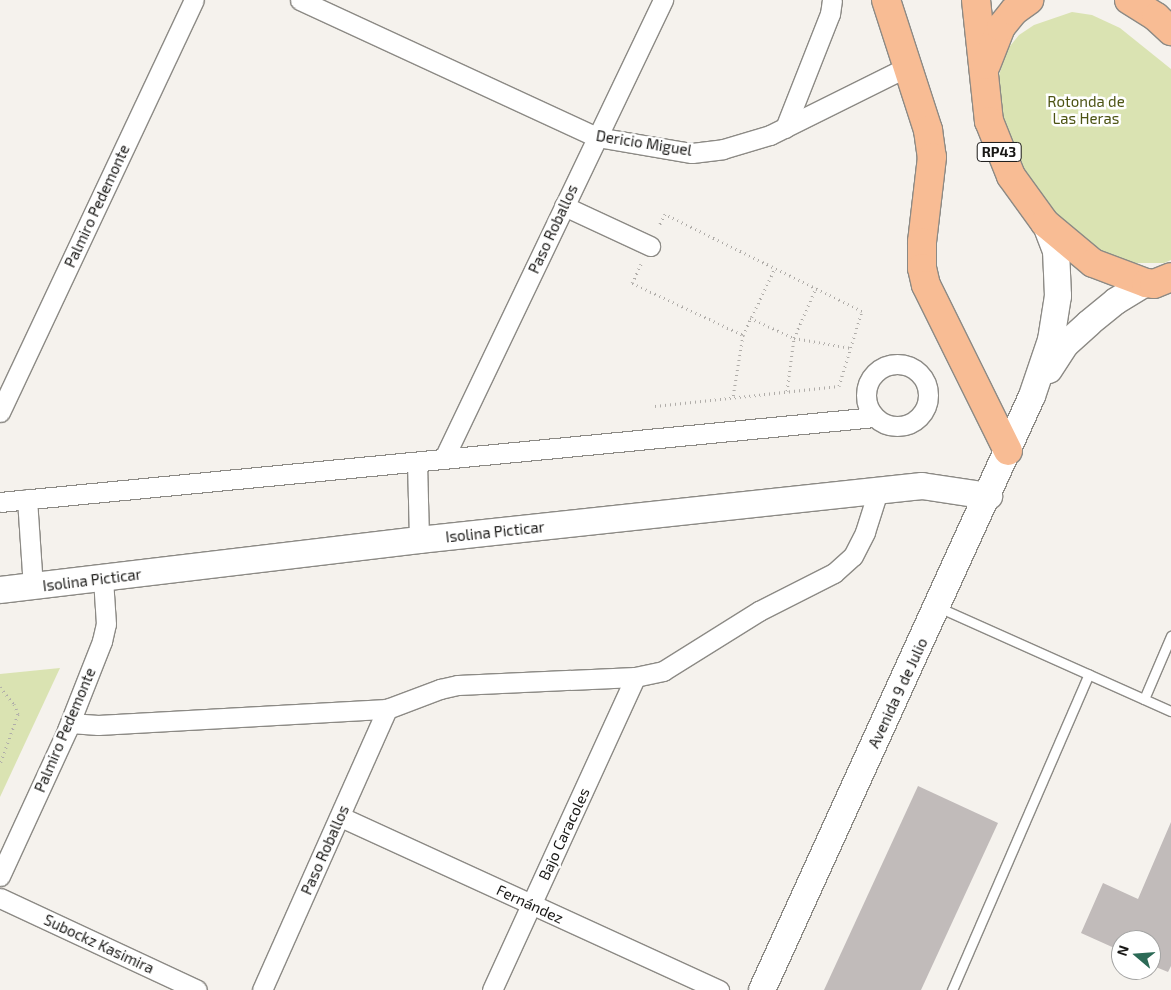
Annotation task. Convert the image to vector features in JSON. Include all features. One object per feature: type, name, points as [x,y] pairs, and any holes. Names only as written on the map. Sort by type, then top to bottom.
[{"type":"main road","points":[[886,0],[920,100],[932,157],[922,242],[922,268],[926,285],[1008,451]]},
{"type":"main road","name":"RP43","points":[[976,0],[989,121],[1010,176],[1045,224],[1093,263],[1161,285]]},
{"type":"main road","name":"RP43","points":[[984,68],[1001,28],[1014,11],[1029,0]]},
{"type":"main road","points":[[1128,0],[1171,31]]},
{"type":"main road","points":[[1032,396],[1051,340],[1058,296],[1056,251],[1045,224]]},
{"type":"main road","points":[[1032,396],[1066,344],[1116,301],[1161,285]]},
{"type":"main road","name":"Avenida 9 de Julio","points":[[762,990],[989,496],[1032,396]]},
{"type":"main road","name":"Isolina Picticar","points":[[0,590],[419,540],[922,486],[989,496]]},
{"type":"street","name":"Palmiro Pedemonte","points":[[0,412],[194,0]]},
{"type":"street","name":"Dericio Miguel","points":[[300,0],[597,137],[692,152],[722,149],[785,128],[909,66]]},
{"type":"street","name":"Paso Roballos","points":[[444,458],[663,0]]},
{"type":"street","points":[[785,128],[830,14],[832,0]]},
{"type":"street","points":[[564,206],[650,246]]},
{"type":"street","points":[[0,502],[874,417]]},
{"type":"street","points":[[417,462],[419,540]]},
{"type":"street","points":[[70,722],[98,725],[387,709],[440,689],[458,685],[635,678],[680,663],[759,611],[834,573],[853,556],[865,532],[878,491]]},
{"type":"street","points":[[27,499],[33,586]]},
{"type":"street","name":"Palmiro Pedemonte","points":[[0,876],[70,722],[102,642],[106,624],[103,579]]},
{"type":"street","name":"Bajo Caracoles","points":[[492,990],[635,678]]},
{"type":"street","name":"Paso Roballos","points":[[262,990],[387,709]]},
{"type":"street","name":"Fernández","points":[[340,817],[719,990]]},
{"type":"street","name":"Subockz Kasimira","points":[[0,898],[197,990]]},
{"type":"lane","points":[[937,607],[1171,711]]},
{"type":"lane","points":[[1144,699],[1171,636]]},
{"type":"lane","points":[[952,990],[1089,674]]},
{"type":"path","points":[[655,406],[839,386],[862,311],[665,214],[632,284],[742,334]]},
{"type":"path","points":[[733,397],[742,334],[776,268]]},
{"type":"path","points":[[787,391],[794,338],[816,288]]},
{"type":"path","points":[[750,318],[794,338],[851,348]]},
{"type":"path","points":[[0,687],[14,704],[18,714],[0,764]]},
{"type":"green space","name":"Rotonda de Las Heras","points":[[1072,12],[1092,15],[1120,28],[1171,69],[1171,260],[1164,263],[1123,263],[1071,232],[1035,192],[1006,141],[996,86],[1006,51],[1019,35],[1034,25]]},
{"type":"green space","points":[[60,668],[0,797],[0,674]]},
{"type":"building","points":[[918,786],[998,823],[921,990],[824,990]]},
{"type":"building","points":[[1171,822],[1171,966],[1168,972],[1161,969],[1161,930],[1111,930],[1111,946],[1081,933],[1103,883],[1138,899]]}]
